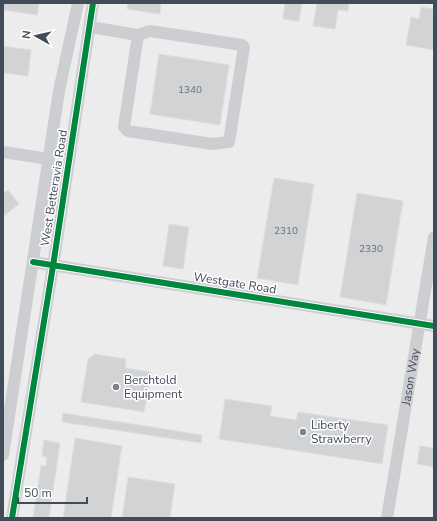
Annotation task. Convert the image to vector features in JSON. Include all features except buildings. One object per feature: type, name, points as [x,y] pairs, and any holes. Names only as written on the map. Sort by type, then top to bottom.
[{"type":"street","name":"West Betteravia Road","points":[[3,455],[59,91],[78,3]]},
{"type":"street","name":"West Betteravia Road","points":[[12,518],[53,266],[93,3]]},
{"type":"street","points":[[90,27],[138,35],[150,32],[242,45],[244,47],[229,142],[212,144],[128,131],[125,129],[124,127],[138,35]]},
{"type":"street","points":[[3,152],[48,159]]},
{"type":"street","name":"Jason Way","points":[[387,518],[434,237]]},
{"type":"street","name":"Westgate Road","points":[[33,262],[434,326]]},
{"type":"cycle path","points":[[12,518],[53,266],[93,3]]},
{"type":"cycle path","points":[[33,262],[434,326]]},
{"type":"place","name":"Berchtold Equipment","points":[[116,387]]},
{"type":"place","name":"Liberty Strawberry","points":[[303,432]]}]
